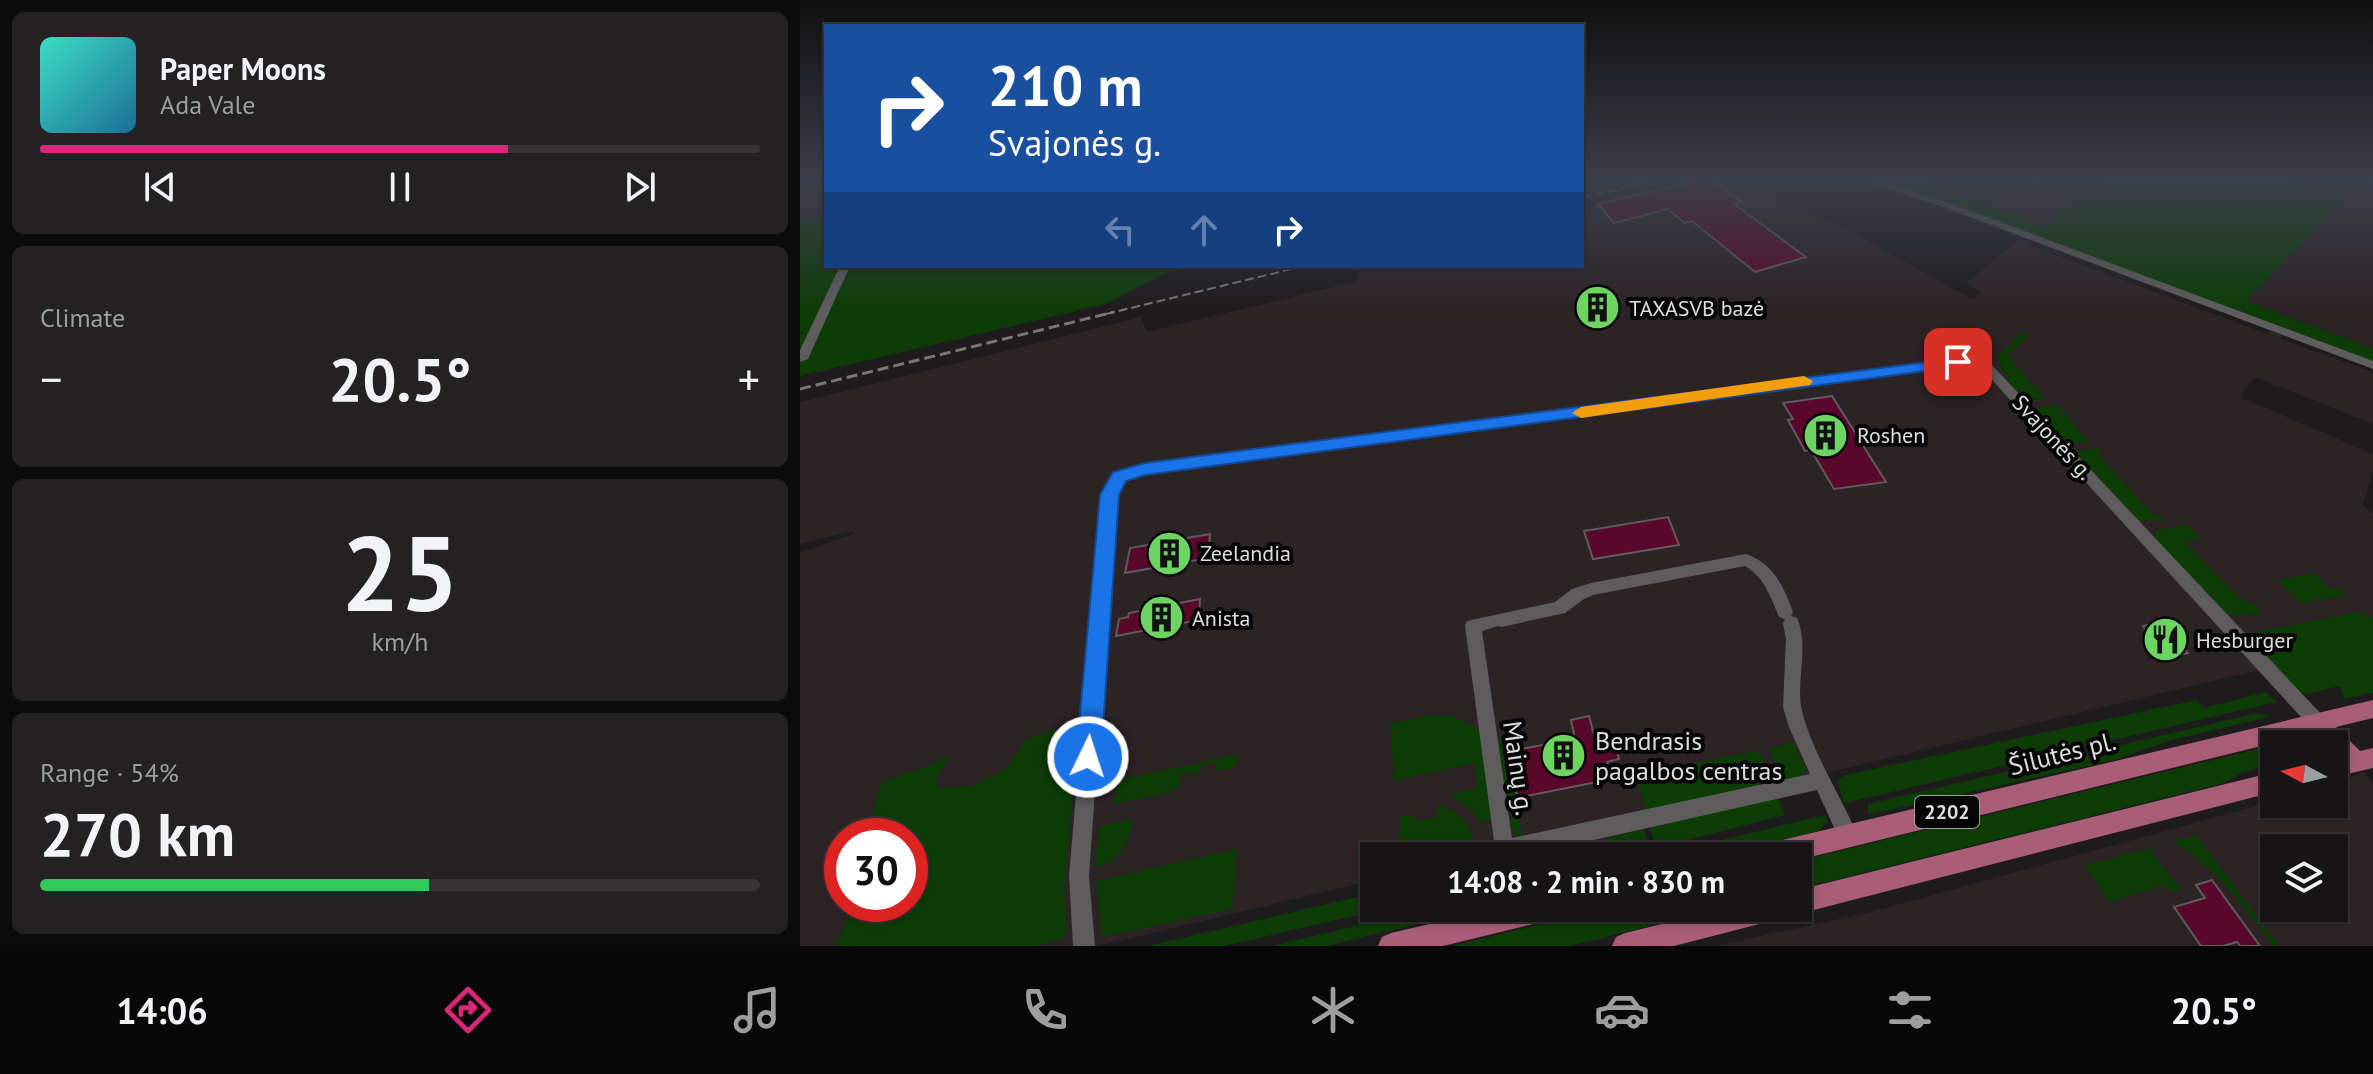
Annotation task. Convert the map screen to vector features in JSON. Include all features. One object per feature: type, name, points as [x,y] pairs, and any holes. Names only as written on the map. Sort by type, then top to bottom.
[{"type":"main road","name":"Šilutės pl.","points":[[1812,845],[2373,709]]},
{"type":"main road","points":[[2318,723],[2354,762]]},
{"type":"main road","name":"2202","points":[[1812,898],[2260,786]]},
{"type":"main road","points":[[1391,946],[1491,922]]},
{"type":"main road","points":[[1625,946],[1720,922]]},
{"type":"street","points":[[1997,224],[2373,365]]},
{"type":"street","points":[[802,359],[844,268]]},
{"type":"street","name":"Svajonės g.","points":[[1084,946],[1079,876],[1109,495],[1119,477],[1145,469],[1930,364],[1958,362],[1986,366],[2318,723]]},
{"type":"street","name":"Mainų g.","points":[[1822,780],[1504,850],[1473,626],[1559,608],[1591,589],[1746,560],[1762,566],[1778,592],[1794,639],[1792,707],[1848,836]]},
{"type":"shaded area","points":[[1584,224],[1837,224],[1973,300],[1980,292],[1966,283],[2020,239],[2029,242],[2028,245],[2268,334],[2271,331],[2282,335],[2281,339],[2373,372],[2373,424],[2255,377],[2240,397],[2373,454],[2373,470],[2363,505],[2373,514],[2373,643],[1536,842],[1360,842],[1360,883],[1098,946],[800,946],[800,553],[854,531],[800,544],[800,402],[1141,317],[1147,332],[1357,281],[1358,268],[1584,268]]},
{"type":"shaded area","points":[[2320,224],[2373,224],[2373,348],[2246,301]]},
{"type":"shaded area","points":[[2364,772],[2373,783],[2373,946],[1714,946],[1871,912],[2260,805],[2260,818],[2348,818],[2348,778]]},
{"type":"green space","points":[[800,224],[824,224],[824,268],[1188,268],[1164,274],[1106,304],[800,376]]},
{"type":"green space","points":[[2001,224],[2321,224],[2246,301],[2373,348],[2373,363]]},
{"type":"green space","points":[[2021,332],[2029,335],[2007,355],[2047,400],[2024,399],[2005,377],[2010,376],[2006,371],[2001,372],[1999,355]]},
{"type":"green space","points":[[2059,405],[2083,436],[2092,441],[2067,444],[2037,415],[2040,407]]},
{"type":"green space","points":[[2097,448],[2102,451],[2098,455],[2154,515],[2162,516],[2163,520],[2139,521],[2077,456],[2077,451]]},
{"type":"green space","points":[[2187,525],[2201,539],[2185,543],[2241,600],[2257,605],[2260,613],[2229,616],[2154,539],[2155,530]]},
{"type":"green space","points":[[2314,573],[2330,589],[2337,588],[2345,596],[2301,603],[2277,580]]},
{"type":"green space","points":[[2357,612],[2373,617],[2373,693],[2344,699],[2340,686],[2306,694],[2299,691],[2247,634]]},
{"type":"green space","points":[[2266,692],[2276,702],[1844,803],[1838,781],[1845,775],[2197,700],[2204,708]]},
{"type":"green space","points":[[2258,713],[2269,717],[2168,741],[2118,759],[1868,815],[1868,804]]},
{"type":"green space","points":[[1435,715],[1454,716],[1481,731],[1493,819],[1479,822],[1472,811],[1449,794],[1478,788],[1475,763],[1394,781],[1391,723]]},
{"type":"green space","points":[[1062,728],[1076,729],[1079,733],[1064,888],[1067,931],[1064,938],[1037,946],[837,946],[846,922],[928,922],[928,818],[871,818],[882,782],[934,764],[946,754],[945,764],[936,778],[938,788],[974,785],[1005,769],[1025,742],[1036,735]]},
{"type":"green space","points":[[1503,734],[1523,839],[1513,833],[1498,744]]},
{"type":"green space","points":[[1793,742],[1806,769],[1805,775],[1783,782],[1769,749]]},
{"type":"green space","points":[[2260,748],[2260,768],[2224,783],[1812,886],[1812,858]]},
{"type":"green space","points":[[1759,750],[1773,783],[1647,812],[1637,779],[1640,774]]},
{"type":"green space","points":[[1239,754],[1235,768],[1215,771],[1216,763],[1201,766],[1200,773],[1181,774],[1179,788],[1171,789],[1170,793],[1113,804],[1117,780]]},
{"type":"green space","points":[[1778,798],[1785,815],[1679,842],[1654,842],[1650,827]]},
{"type":"green space","points":[[1438,806],[1455,812],[1466,823],[1474,842],[1400,842],[1399,815],[1415,815],[1418,821],[1437,817]]},
{"type":"green space","points":[[1825,815],[1827,822],[1819,831],[1771,842],[1713,842]]},
{"type":"green space","points":[[1133,819],[1121,851],[1110,862],[1094,866],[1100,826]]},
{"type":"green space","points":[[1644,829],[1647,842],[1590,842]]},
{"type":"green space","points":[[2196,835],[2279,946],[2273,946],[2216,876],[2173,841]]},
{"type":"green space","points":[[2149,848],[2180,890],[2173,892],[2161,886],[2109,902],[2085,865]]},
{"type":"green space","points":[[1237,849],[1232,909],[1102,937],[1096,881]]},
{"type":"green space","points":[[1360,896],[1360,914],[1224,946],[1148,946]]},
{"type":"green space","points":[[1372,922],[1426,922],[1326,946],[1272,946]]},
{"type":"green space","points":[[1550,922],[1665,922],[1570,946],[1452,946]]},
{"type":"building","points":[[1696,224],[1761,224],[1806,257],[1755,272]]},
{"type":"building","name":"Roshen","points":[[1832,396],[1886,482],[1834,489],[1811,450],[1805,451],[1788,420],[1793,419],[1783,403]]},
{"type":"building","points":[[1668,517],[1679,545],[1593,559],[1584,531]]},
{"type":"building","name":"Zeelandia","points":[[1210,534],[1208,558],[1125,573],[1130,548]]},
{"type":"building","name":"Anista","points":[[1200,599],[1199,620],[1116,636],[1119,619],[1128,617],[1129,613]]},
{"type":"building","name":"Hesburger","points":[[2161,622],[2188,653],[2169,657],[2143,626]]},
{"type":"building","name":"Bendrasis pagalbos centras","points":[[1589,716],[1595,739],[1613,736],[1619,759],[1607,762],[1612,779],[1517,798],[1510,751],[1575,739],[1571,720]]},
{"type":"building","points":[[2212,880],[2260,946],[2240,946],[2237,942],[2223,946],[2201,946],[2174,907],[2205,898],[2196,885]]},
{"type":"railway","points":[[1106,314],[1296,268]]},
{"type":"railway","points":[[800,389],[1114,312]]},
{"type":"slow traffic","points":[[1581,413],[1804,381]]},
{"type":"place","name":"TAXASVB bazė","points":[[1598,308]]},
{"type":"place","name":"Roshen","points":[[1826,435]]},
{"type":"place","name":"Zeelandia","points":[[1169,553]]},
{"type":"place","name":"Anista","points":[[1161,618]]},
{"type":"place","name":"Hesburger","points":[[2165,640]]},
{"type":"place","name":"Bendrasis pagalbos centras","points":[[1564,755]]},
{"type":"route","points":[[1088,757],[1109,495],[1119,477],[1145,469],[1958,362]]}]
